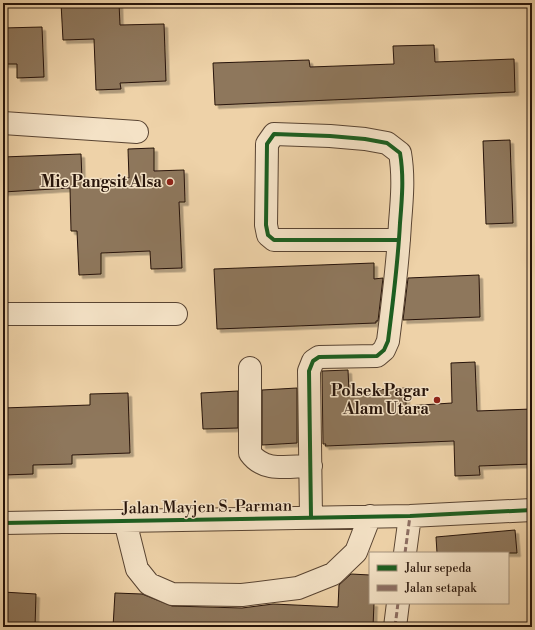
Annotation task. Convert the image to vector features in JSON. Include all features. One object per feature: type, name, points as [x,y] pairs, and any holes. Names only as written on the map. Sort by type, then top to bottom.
[{"type":"street","points":[[3,123],[137,132]]},
{"type":"street","points":[[311,517],[309,371],[313,361],[319,357],[376,356],[384,350],[388,341],[399,240],[404,174],[400,153],[387,142],[330,136],[274,134],[269,139],[267,144],[266,226],[268,235],[274,240],[399,240]]},
{"type":"street","points":[[3,314],[176,314]]},
{"type":"street","points":[[250,368],[250,453],[255,460],[266,466],[311,466]]},
{"type":"street","name":"Jalan Mayjen S. Parman","points":[[3,523],[410,516],[532,510]]},
{"type":"street","points":[[124,520],[138,570],[149,584],[172,594],[242,595],[298,588],[333,574],[356,552],[370,516]]},
{"type":"street","points":[[405,552],[410,516]]},
{"type":"street","points":[[395,627],[398,604]]},
{"type":"building","points":[[61,3],[119,3],[120,25],[164,24],[166,81],[120,83],[121,89],[96,90],[94,39],[63,40]]},
{"type":"building","points":[[42,27],[44,77],[17,78],[17,64],[3,64],[3,28]]},
{"type":"building","points":[[434,45],[435,62],[514,59],[515,92],[215,105],[213,63],[309,60],[310,67],[394,64],[393,46]]},
{"type":"building","points":[[510,140],[513,223],[486,224],[483,141]]},
{"type":"building","points":[[154,148],[154,171],[184,170],[185,202],[179,202],[182,268],[151,269],[150,251],[101,253],[101,274],[79,275],[77,231],[71,231],[70,188],[3,192],[3,157],[81,154],[82,180],[129,178],[128,149]]},
{"type":"building","points":[[374,263],[374,279],[383,278],[378,321],[376,321],[376,323],[217,329],[214,269]]},
{"type":"building","points":[[479,275],[480,317],[403,320],[408,278]]},
{"type":"building","points":[[475,362],[477,411],[532,409],[532,464],[479,466],[480,475],[455,476],[454,441],[325,446],[326,444],[323,444],[322,371],[348,370],[349,392],[406,388],[406,406],[452,403],[451,363]]},
{"type":"building","points":[[297,388],[297,443],[262,445],[262,390]]},
{"type":"building","points":[[238,391],[238,428],[203,429],[201,393]]},
{"type":"building","points":[[128,393],[130,453],[72,455],[72,464],[33,465],[33,474],[3,475],[3,408],[90,405],[90,394]]},
{"type":"building","points":[[515,530],[517,553],[437,552],[436,537]]},
{"type":"building","points":[[351,574],[369,575],[369,604],[374,604],[373,627],[113,627],[115,593],[142,594],[172,606],[242,608],[273,604],[338,607],[339,585]]},
{"type":"building","points":[[3,592],[36,594],[35,627],[3,627]]},
{"type":"marked path","points":[[405,552],[410,516]]},
{"type":"marked path","points":[[395,627],[398,604]]},
{"type":"cycle path","points":[[311,517],[309,371],[313,361],[319,357],[377,356],[384,350],[388,341],[395,282],[398,252],[399,238],[402,170],[400,153],[387,143],[365,139],[330,136],[274,134],[267,144],[266,225],[268,235],[274,240],[399,240]]},
{"type":"cycle path","points":[[3,523],[410,516],[532,510]]},
{"type":"place","name":"Mie Pangsit Alsa","points":[[170,182]]},
{"type":"place","name":"Polsek Pagar Alam Utara","points":[[437,400]]}]
